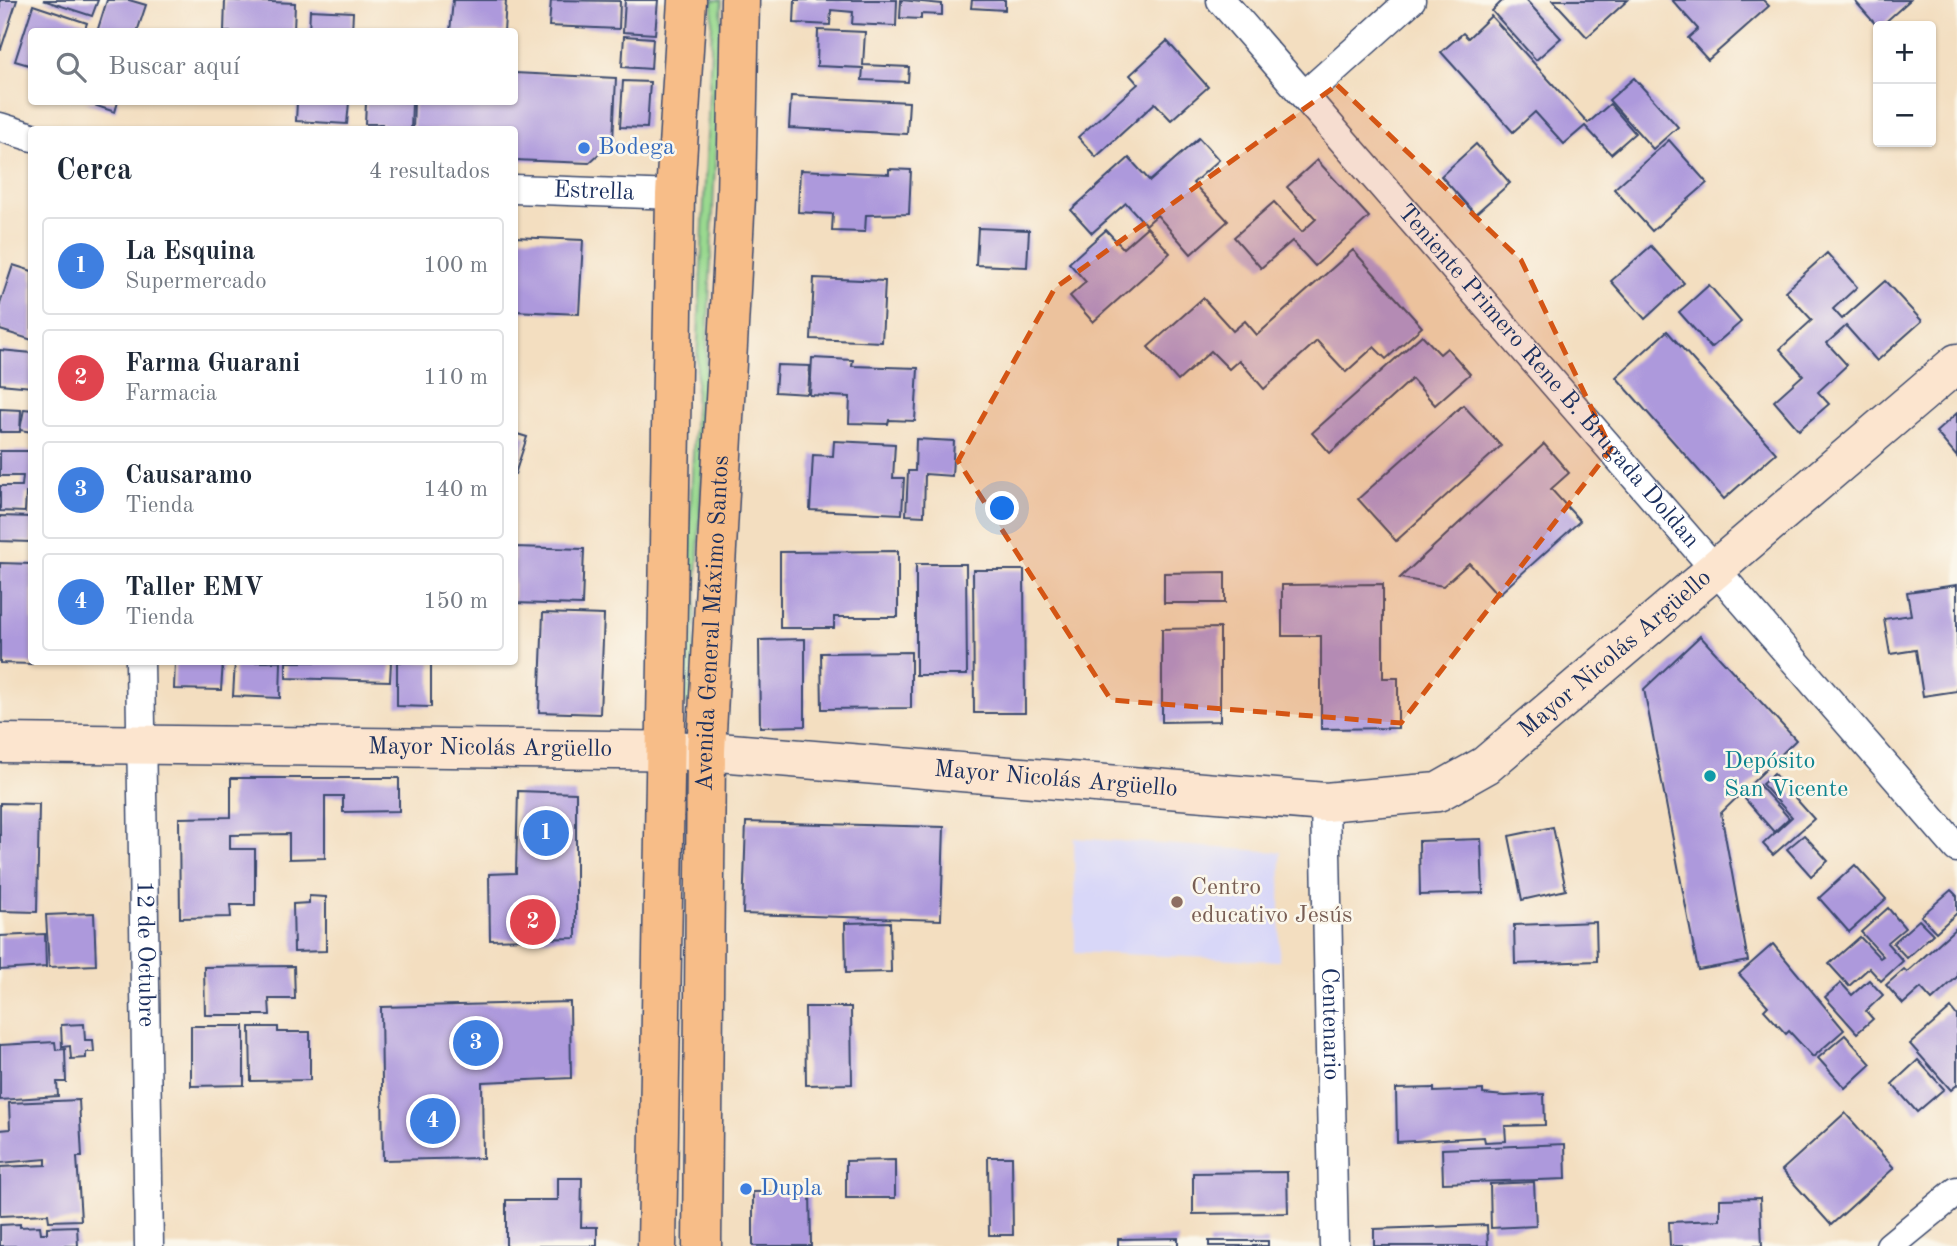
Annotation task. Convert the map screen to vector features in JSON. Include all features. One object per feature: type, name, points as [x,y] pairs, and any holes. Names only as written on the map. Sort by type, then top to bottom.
[{"type":"main road","name":"Avenida General Máximo Santos","points":[[657,1246],[675,195],[687,0]]},
{"type":"main road","name":"Avenida General Máximo Santos","points":[[702,1246],[706,751],[736,197],[740,0]]},
{"type":"street","name":"Teniente Primero Rene B. Brugada Doldan","points":[[1221,0],[1957,848]]},
{"type":"street","points":[[1305,95],[1411,0]]},
{"type":"street","points":[[0,127],[28,136]]},
{"type":"street","name":"Estrella","points":[[518,188],[675,195]]},
{"type":"street","name":"Mayor Nicolás Argüello","points":[[0,743],[664,749],[1325,802],[1438,792],[1486,765],[1957,363]]},
{"type":"street","name":"12 de Octubre","points":[[140,665],[149,1246]]},
{"type":"street","name":"Centenario","points":[[1325,802],[1334,1246]]},
{"type":"street","points":[[1891,1246],[1957,1191]]},
{"type":"highlighted area","points":[[1337,85],[1521,260],[1611,449],[1401,723],[1111,700],[958,461],[1055,288]]},
{"type":"shaded area","name":"Centro educativo Jesús","points":[[1074,838],[1281,852],[1279,961],[1075,952]]},
{"type":"green space","points":[[713,0],[722,0],[692,702],[686,705],[682,701]]},
{"type":"building","points":[[0,0],[17,0],[1,49],[0,49]]},
{"type":"building","points":[[43,0],[98,0],[92,16]]},
{"type":"building","points":[[107,0],[129,0],[146,5],[138,28],[98,28]]},
{"type":"building","points":[[225,0],[295,3],[294,28],[224,28]]},
{"type":"building","points":[[453,0],[506,0],[504,28],[450,28]]},
{"type":"building","points":[[551,0],[620,1],[619,29],[549,26]]},
{"type":"building","points":[[625,0],[658,0],[655,34],[623,32]]},
{"type":"building","points":[[795,0],[897,0],[896,26],[852,24],[853,12],[831,10],[830,25],[794,23]]},
{"type":"building","points":[[901,0],[942,4],[942,15],[921,14],[921,19],[900,18]]},
{"type":"building","points":[[972,0],[1005,0],[1005,10],[971,8]]},
{"type":"building","points":[[1503,0],[1526,0],[1561,38],[1536,60],[1492,11]]},
{"type":"building","points":[[1553,0],[1628,0],[1587,37]]},
{"type":"building","points":[[1672,0],[1763,0],[1769,6],[1708,60],[1688,38],[1698,29]]},
{"type":"building","points":[[1854,0],[1910,0],[1887,21],[1873,21]]},
{"type":"building","points":[[33,5],[87,23],[85,28],[28,28],[28,65],[15,61]]},
{"type":"building","points":[[310,10],[353,12],[352,28],[309,28]]},
{"type":"building","points":[[1491,16],[1588,123],[1610,104],[1635,133],[1611,154],[1585,126],[1564,144],[1535,112],[1513,132],[1441,52],[1463,33],[1468,38]]},
{"type":"building","points":[[818,30],[865,32],[863,65],[909,67],[908,82],[862,80],[863,68],[817,66]]},
{"type":"building","points":[[624,36],[653,38],[651,69],[622,67]]},
{"type":"building","points":[[1167,41],[1208,87],[1171,120],[1155,103],[1096,157],[1078,137],[1138,84],[1130,75]]},
{"type":"building","points":[[518,73],[616,78],[613,141],[589,163],[518,160],[518,126],[413,126],[414,105],[518,105]]},
{"type":"building","points":[[1634,78],[1678,127],[1653,149],[1609,100]]},
{"type":"building","points":[[623,81],[650,82],[647,128],[620,127]]},
{"type":"building","points":[[791,96],[909,102],[907,134],[789,128]]},
{"type":"building","points":[[94,105],[117,105],[115,112]]},
{"type":"building","points":[[297,105],[349,105],[347,124],[296,121]]},
{"type":"building","points":[[366,105],[412,105],[411,126],[365,124]]},
{"type":"building","points":[[1199,138],[1219,160],[1193,183],[1228,221],[1191,254],[1157,215],[1146,225],[1126,203],[1092,233],[1071,210],[1129,158],[1150,181]]},
{"type":"building","points":[[1669,140],[1707,183],[1652,231],[1614,189]]},
{"type":"building","points":[[1476,144],[1510,183],[1475,214],[1441,176]]},
{"type":"building","points":[[1317,160],[1369,217],[1315,266],[1292,241],[1261,268],[1234,237],[1274,202],[1302,232],[1316,219],[1287,187]]},
{"type":"building","points":[[889,169],[911,170],[909,214],[866,215],[865,232],[832,231],[833,214],[798,212],[800,170],[889,174]]},
{"type":"building","points":[[1147,227],[1170,253],[1093,322],[1070,296],[1086,282],[1069,263],[1106,230],[1123,248]]},
{"type":"building","points":[[978,228],[1029,230],[1027,267],[976,265]]},
{"type":"building","points":[[518,237],[583,240],[579,314],[518,311]]},
{"type":"building","points":[[1651,246],[1684,283],[1645,319],[1611,281]]},
{"type":"building","points":[[1353,250],[1422,327],[1386,359],[1374,347],[1346,372],[1317,341],[1264,389],[1239,360],[1229,369],[1211,351],[1178,381],[1148,347],[1203,298],[1233,331],[1245,321],[1257,335]]},
{"type":"building","points":[[1827,253],[1857,287],[1833,309],[1842,319],[1885,281],[1922,321],[1877,361],[1846,326],[1827,343],[1847,365],[1818,392],[1829,404],[1799,430],[1774,401],[1803,375],[1780,349],[1812,320],[1785,291]]},
{"type":"building","points":[[13,265],[28,270],[28,339],[0,330],[0,304]]},
{"type":"building","points":[[814,278],[885,281],[882,342],[811,339]]},
{"type":"building","points":[[1709,285],[1741,322],[1711,348],[1679,312]]},
{"type":"building","points":[[1667,331],[1776,453],[1724,499],[1616,377]]},
{"type":"building","points":[[1422,335],[1440,354],[1447,348],[1470,374],[1435,405],[1412,379],[1330,453],[1312,433]]},
{"type":"building","points":[[0,350],[28,353],[28,387],[0,384]]},
{"type":"building","points":[[812,358],[853,360],[852,366],[918,368],[915,421],[889,420],[888,424],[849,423],[850,397],[810,395]]},
{"type":"building","points":[[777,365],[810,366],[808,394],[775,392]]},
{"type":"building","points":[[1463,405],[1501,446],[1396,541],[1358,499]]},
{"type":"building","points":[[0,409],[21,410],[20,432],[0,432]]},
{"type":"building","points":[[24,409],[28,410],[28,431],[20,430]]},
{"type":"building","points":[[1957,413],[1957,457],[1936,432]]},
{"type":"building","points":[[518,434],[527,437],[518,465]]},
{"type":"building","points":[[916,439],[954,441],[952,476],[925,474],[924,516],[906,515],[908,471],[915,471]]},
{"type":"building","points":[[834,441],[895,444],[893,478],[904,478],[902,514],[810,510],[813,455],[833,456]]},
{"type":"building","points":[[1544,444],[1569,473],[1551,489],[1580,521],[1498,595],[1469,563],[1443,586],[1400,578]]},
{"type":"building","points":[[0,451],[28,451],[25,512],[0,511],[0,486],[22,486],[23,476],[0,476]]},
{"type":"building","points":[[0,516],[28,517],[28,542],[0,541]]},
{"type":"building","points":[[518,547],[584,549],[582,605],[518,603]]},
{"type":"building","points":[[898,551],[898,617],[834,617],[834,628],[780,628],[780,552]]},
{"type":"building","points":[[0,563],[28,564],[28,664],[0,663]]},
{"type":"building","points":[[916,564],[966,564],[967,675],[916,675]]},
{"type":"building","points":[[973,570],[1024,570],[1025,713],[974,713]]},
{"type":"building","points":[[1225,572],[1225,603],[1164,603],[1164,573]]},
{"type":"building","points":[[1383,584],[1383,678],[1398,678],[1398,728],[1321,729],[1321,636],[1282,636],[1282,585]]},
{"type":"building","points":[[1957,585],[1957,691],[1923,696],[1916,650],[1890,654],[1884,619],[1911,615],[1907,592]]},
{"type":"building","points":[[543,613],[604,615],[600,714],[539,712]]},
{"type":"building","points":[[1220,628],[1220,721],[1162,722],[1162,629]]},
{"type":"building","name":"Depósito San Vicente","points":[[1700,636],[1796,740],[1721,813],[1748,961],[1698,970],[1644,689]]},
{"type":"building","points":[[805,639],[805,726],[760,727],[759,640]]},
{"type":"building","points":[[911,652],[911,708],[822,709],[821,653]]},
{"type":"building","points":[[175,665],[223,665],[221,690],[174,689]]},
{"type":"building","points":[[235,665],[281,665],[280,698],[233,696]]},
{"type":"building","points":[[286,665],[391,665],[390,681],[286,678]]},
{"type":"building","points":[[397,665],[431,665],[431,707],[397,706]]},
{"type":"building","points":[[1774,774],[1814,819],[1773,855],[1763,844],[1792,817],[1762,784]]},
{"type":"building","points":[[231,778],[399,778],[399,811],[343,812],[343,796],[325,796],[325,858],[289,859],[289,834],[230,835],[230,849],[255,849],[255,905],[230,905],[231,917],[180,918],[179,818],[231,817]]},
{"type":"building","points":[[1759,785],[1789,818],[1774,832],[1745,799]]},
{"type":"building","points":[[518,791],[576,793],[576,938],[490,940],[489,874],[516,873]]},
{"type":"building","points":[[0,803],[39,804],[37,912],[0,911]]},
{"type":"building","points":[[746,822],[944,827],[941,920],[743,914]]},
{"type":"building","points":[[1553,827],[1566,890],[1522,900],[1509,836]]},
{"type":"building","points":[[1804,835],[1828,861],[1811,876],[1787,849]]},
{"type":"building","points":[[1481,839],[1483,893],[1420,895],[1419,841]]},
{"type":"building","points":[[1855,865],[1886,899],[1849,932],[1819,898]]},
{"type":"building","points":[[1951,890],[1957,896],[1957,913],[1936,932],[1921,916]]},
{"type":"building","points":[[309,896],[326,897],[326,951],[294,952],[293,904],[309,903]]},
{"type":"building","points":[[1888,908],[1905,928],[1887,943],[1903,961],[1881,981],[1869,968],[1849,986],[1829,964],[1860,937],[1880,958],[1883,956],[1861,932]]},
{"type":"building","points":[[94,913],[96,965],[49,967],[46,915]]},
{"type":"building","points":[[1919,920],[1933,934],[1907,958],[1893,943]]},
{"type":"building","points":[[890,922],[891,972],[846,973],[845,923]]},
{"type":"building","points":[[1596,922],[1597,961],[1515,964],[1514,925]]},
{"type":"building","points":[[1957,927],[1957,977],[1932,1000],[1921,988],[1903,1004],[1886,985],[1904,969],[1907,972]]},
{"type":"building","points":[[45,934],[46,967],[0,970],[0,936]]},
{"type":"building","points":[[1773,944],[1844,1030],[1813,1057],[1789,1031],[1786,1034],[1764,1010],[1768,1006],[1739,974]]},
{"type":"building","points":[[294,966],[295,999],[269,999],[270,1015],[205,1015],[204,967]]},
{"type":"building","points":[[1869,980],[1883,995],[1866,1011],[1873,1019],[1857,1033],[1825,997],[1841,983],[1852,995]]},
{"type":"building","points":[[570,1002],[571,1078],[482,1082],[483,1158],[383,1160],[381,1007]]},
{"type":"building","points":[[805,1007],[851,1007],[852,1084],[806,1085]]},
{"type":"building","points":[[1951,1008],[1957,1016],[1957,1085],[1951,1090],[1910,1044]]},
{"type":"building","points":[[84,1024],[85,1040],[93,1040],[94,1052],[86,1052],[86,1058],[71,1059],[70,1046],[62,1047],[61,1025]]},
{"type":"building","points":[[191,1026],[244,1026],[244,1085],[191,1086]]},
{"type":"building","points":[[250,1027],[278,1027],[278,1032],[310,1032],[310,1080],[251,1081]]},
{"type":"building","points":[[1845,1035],[1871,1064],[1845,1088],[1818,1058]]},
{"type":"building","points":[[55,1042],[56,1050],[65,1049],[66,1082],[57,1082],[58,1096],[0,1100],[0,1045]]},
{"type":"building","points":[[1918,1060],[1944,1089],[1917,1112],[1892,1084]]},
{"type":"building","points":[[1434,1088],[1434,1092],[1483,1090],[1483,1094],[1505,1096],[1544,1094],[1545,1125],[1505,1126],[1506,1141],[1485,1142],[1484,1137],[1397,1142],[1396,1089]]},
{"type":"building","points":[[79,1100],[82,1157],[77,1157],[81,1220],[49,1221],[48,1214],[0,1216],[0,1167],[46,1165],[46,1159],[0,1163],[0,1130],[10,1129],[9,1103]]},
{"type":"building","points":[[1845,1113],[1894,1168],[1831,1225],[1782,1170]]},
{"type":"building","points":[[1565,1144],[1566,1179],[1443,1183],[1442,1149]]},
{"type":"building","points":[[988,1157],[1012,1157],[1013,1235],[989,1235]]},
{"type":"building","points":[[895,1160],[895,1198],[846,1198],[846,1161]]},
{"type":"building","points":[[1287,1172],[1288,1213],[1193,1214],[1193,1173]]},
{"type":"building","points":[[558,1178],[582,1178],[581,1227],[597,1227],[597,1246],[506,1246],[506,1200],[558,1200]]},
{"type":"building","points":[[1534,1182],[1536,1226],[1491,1228],[1490,1184]]},
{"type":"building","points":[[810,1191],[811,1246],[753,1246],[753,1192]]},
{"type":"building","points":[[1760,1198],[1762,1246],[1670,1246],[1669,1222],[1720,1220],[1720,1199]]},
{"type":"building","points":[[20,1224],[20,1227],[40,1226],[41,1233],[47,1233],[47,1227],[77,1226],[78,1246],[0,1246],[0,1225]]},
{"type":"building","points":[[1487,1225],[1488,1246],[1374,1246],[1374,1229]]},
{"type":"building","points":[[1178,1238],[1178,1246],[1118,1246],[1118,1239]]},
{"type":"building","points":[[1209,1241],[1268,1241],[1268,1246],[1209,1246]]},
{"type":"place","name":"Bodega","points":[[584,148]]},
{"type":"place","name":"Depósito San Vicente","points":[[1710,776]]},
{"type":"place","name":"La Esquina","points":[[546,833]]},
{"type":"place","name":"Centro educativo Jesús","points":[[1177,902]]},
{"type":"place","name":"Farma Guarani","points":[[533,922]]},
{"type":"place","name":"Causaramo","points":[[476,1043]]},
{"type":"place","name":"Taller EMV","points":[[433,1121]]},
{"type":"place","name":"Dupla","points":[[746,1189]]}]
